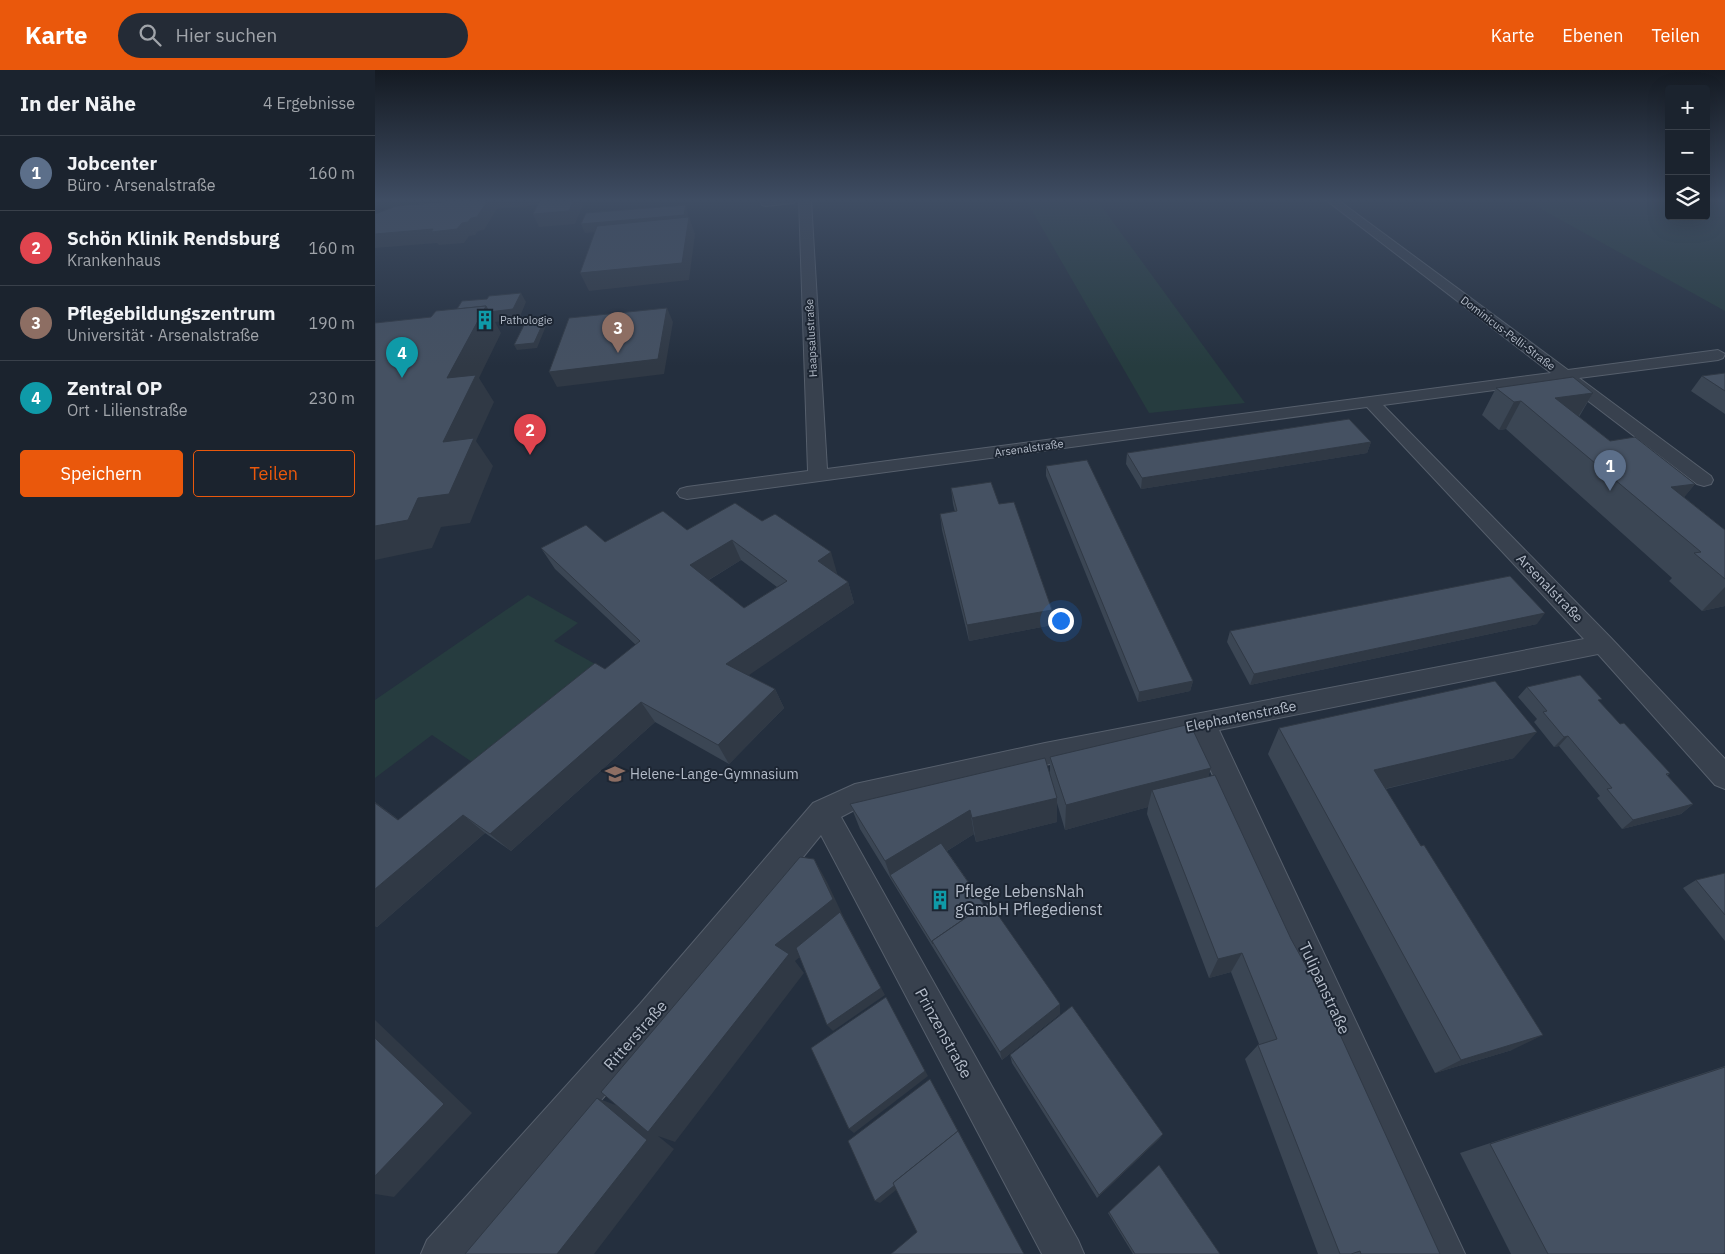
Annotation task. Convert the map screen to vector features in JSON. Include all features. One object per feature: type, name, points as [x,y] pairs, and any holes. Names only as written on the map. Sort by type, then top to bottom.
[{"type":"street","name":"Haapsalustraße","points":[[808,255],[818,476]]},
{"type":"street","name":"Dominicus-Pelli-Straße","points":[[1404,255],[1704,480]]},
{"type":"street","name":"Arsenalstraße","points":[[687,493],[1718,355]]},
{"type":"street","name":"Arsenalstraße","points":[[1371,402],[1603,644],[1725,778]]},
{"type":"street","name":"Elephantenstraße","points":[[823,812],[855,796],[1045,754],[1603,644]]},
{"type":"street","name":"Tulipanstraße","points":[[1203,724],[1445,1254]]},
{"type":"street","name":"Ritterstraße","points":[[441,1254],[652,1016],[823,812]]},
{"type":"street","name":"Prinzenstraße","points":[[823,812],[1064,1254]]},
{"type":"green space","points":[[1058,255],[1137,255],[1245,403],[1149,413]]},
{"type":"green space","points":[[1625,255],[1725,255],[1725,311]]},
{"type":"green space","points":[[528,595],[578,623],[554,641],[604,669],[481,768],[432,735],[375,778],[375,700]]},
{"type":"building","points":[[586,255],[683,255],[682,263],[580,273]]},
{"type":"building","points":[[521,293],[513,309],[489,312],[486,306],[457,309],[462,301]]},
{"type":"building","points":[[486,306],[447,378],[476,375],[443,442],[474,438],[449,494],[418,498],[408,520],[375,526],[375,323],[431,317],[436,311]]},
{"type":"building","points":[[667,308],[658,359],[549,372],[569,318]]},
{"type":"building","points":[[544,321],[534,343],[514,345],[525,323]]},
{"type":"building","points":[[1725,373],[1725,391],[1702,376]]},
{"type":"building","points":[[1573,377],[1593,393],[1555,398],[1610,441],[1635,437],[1695,484],[1671,487],[1725,530],[1725,579],[1694,553],[1701,552],[1521,401],[1514,402],[1496,388]]},
{"type":"building","points":[[1349,419],[1371,442],[1142,478],[1127,453]]},
{"type":"building","points":[[1087,460],[1193,681],[1139,692],[1046,466]]},
{"type":"building","points":[[991,482],[999,504],[1014,502],[1052,610],[967,625],[940,514],[957,511],[951,488]]},
{"type":"building","points":[[735,503],[762,521],[775,514],[831,552],[818,561],[848,582],[726,664],[775,689],[718,745],[641,702],[490,834],[463,815],[375,889],[375,803],[398,820],[595,663],[605,669],[640,641],[541,548],[586,525],[605,542],[663,511],[687,530]],"holes":[[[732,540],[787,581],[744,608],[690,565]]]},
{"type":"building","points":[[1510,576],[1545,613],[1254,674],[1230,631]]},
{"type":"building","points":[[1580,675],[1602,699],[1598,700],[1620,724],[1624,723],[1670,773],[1666,774],[1693,804],[1633,820],[1607,789],[1612,788],[1568,736],[1564,737],[1543,712],[1547,711],[1527,687]]},
{"type":"building","points":[[1495,681],[1537,732],[1374,770],[1421,846],[1424,845],[1543,1035],[1461,1060],[1279,728]]},
{"type":"building","points":[[1190,724],[1211,768],[1066,805],[1050,757]]},
{"type":"building","points":[[1045,758],[1057,798],[972,818],[970,810],[885,861],[850,804]]},
{"type":"building","points":[[1215,775],[1291,939],[1322,995],[1440,1254],[1361,1254],[1360,1251],[1351,1254],[1340,1254],[1258,1045],[1277,1039],[1242,953],[1218,959],[1152,790]]},
{"type":"building","name":"Pflege LebensNah gGmbH Pflegedienst","points":[[941,843],[984,905],[932,941],[933,944],[890,875]]},
{"type":"building","points":[[800,857],[814,859],[833,899],[775,945],[789,954],[648,1132],[601,1092]]},
{"type":"building","points":[[1725,873],[1725,915],[1696,880]]},
{"type":"building","points":[[989,902],[1060,1004],[1000,1052],[932,941]]},
{"type":"building","points":[[840,912],[881,988],[827,1025],[796,948]]},
{"type":"building","points":[[886,997],[925,1071],[849,1129],[811,1048]]},
{"type":"building","points":[[1072,1006],[1163,1134],[1099,1195],[1010,1055]]},
{"type":"building","points":[[375,1038],[444,1104],[375,1176]]},
{"type":"building","points":[[1725,1067],[1725,1253],[1548,1254],[1490,1144]]},
{"type":"building","points":[[930,1079],[958,1131],[893,1183],[895,1185],[875,1201],[848,1141]]},
{"type":"building","points":[[597,1098],[647,1140],[557,1254],[465,1254]]},
{"type":"building","points":[[958,1131],[1024,1254],[891,1254],[917,1232],[893,1183]]},
{"type":"building","points":[[1159,1165],[1220,1254],[1135,1254],[1109,1212]]},
{"type":"place","name":"Pathologie","points":[[485,320]]},
{"type":"place","name":"Pflegebildungszentrum","points":[[618,353]]},
{"type":"place","name":"Zentral OP","points":[[402,378]]},
{"type":"place","name":"Schön Klinik Rendsburg","points":[[530,455]]},
{"type":"place","name":"Jobcenter","points":[[1610,491]]},
{"type":"place","name":"Helene-Lange-Gymnasium","points":[[615,774]]},
{"type":"place","name":"Pflege LebensNah gGmbH Pflegedienst","points":[[940,900]]}]
